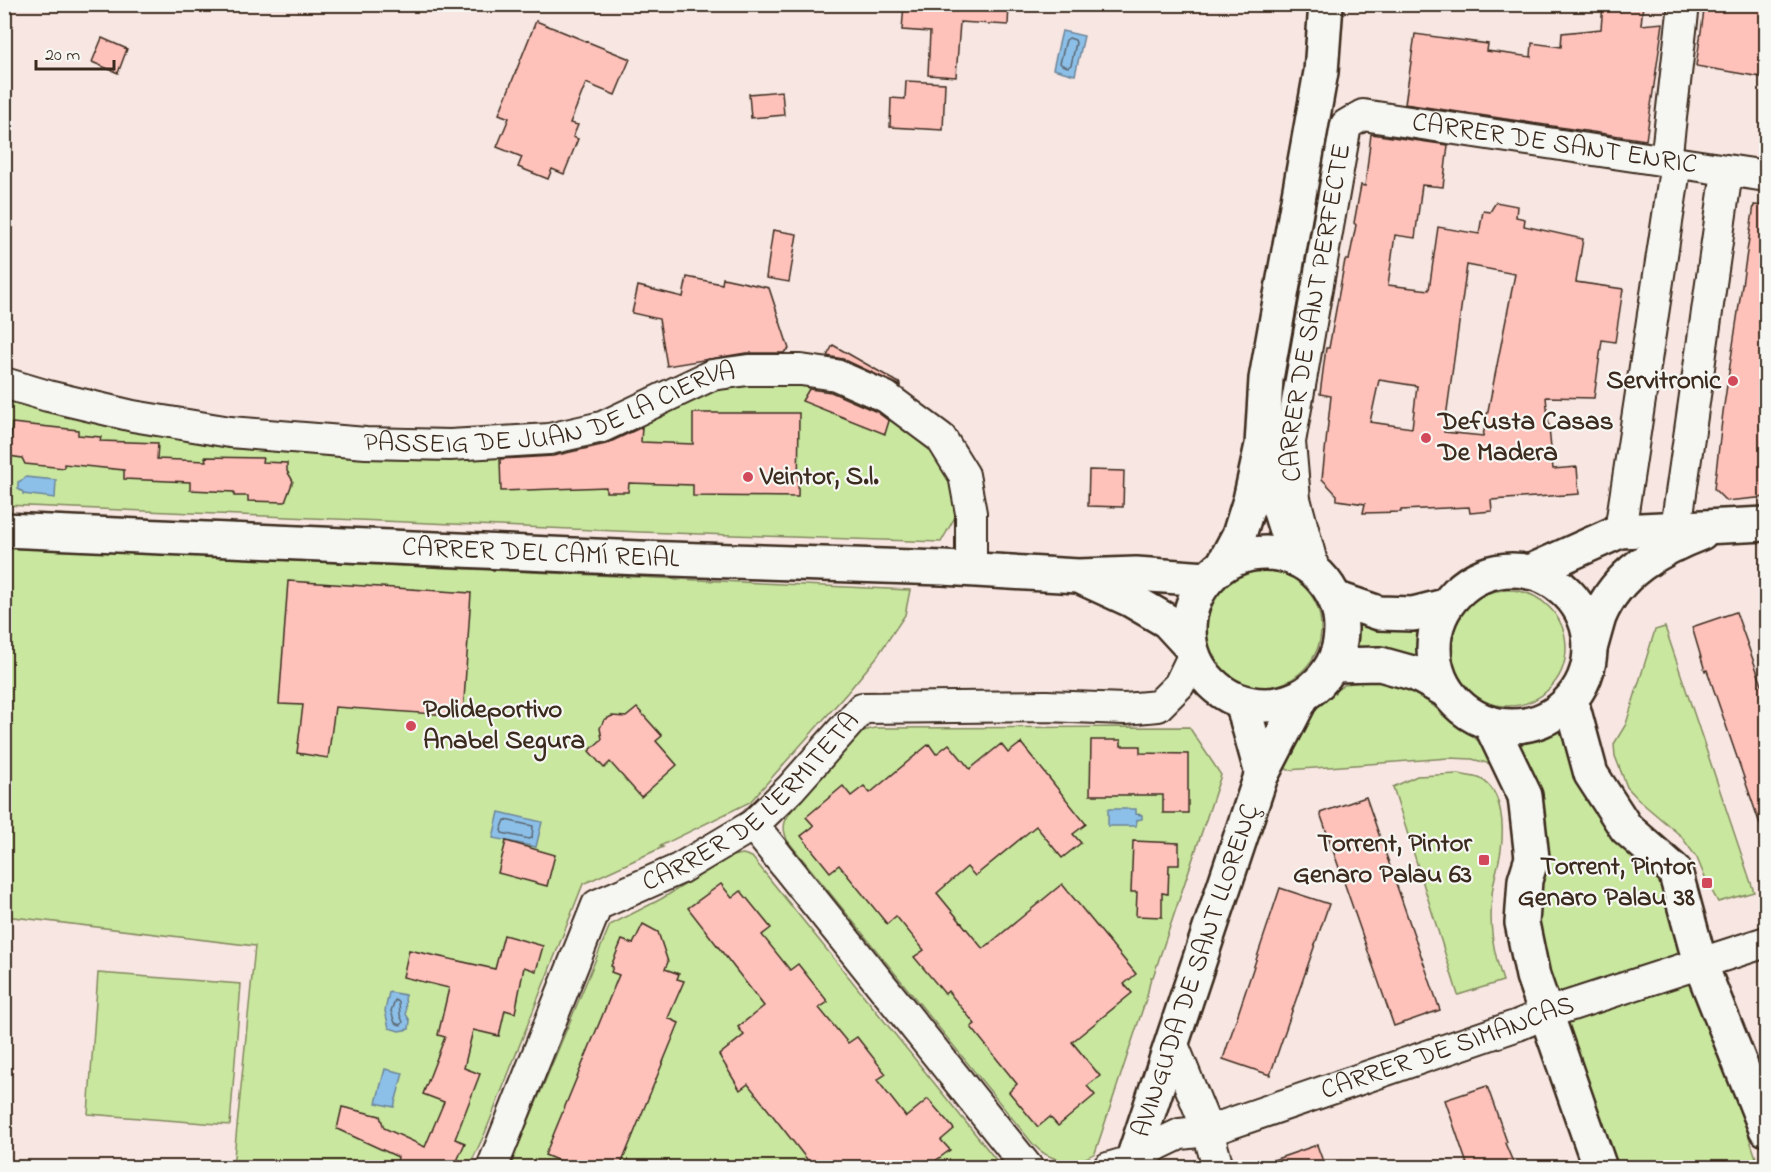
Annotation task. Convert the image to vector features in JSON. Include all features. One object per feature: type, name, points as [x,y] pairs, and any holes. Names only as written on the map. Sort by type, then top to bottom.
[{"type":"street","points":[[1215,572],[1246,555],[1271,553],[1304,564],[1326,583],[1335,598],[1341,621],[1341,643],[1333,665],[1320,683],[1302,697],[1283,704],[1262,706],[1242,702],[1226,695],[1212,685],[1201,672],[1191,651],[1188,622],[1194,599],[1239,535],[1250,500],[1262,445],[1266,379],[1321,72],[1326,4]]},
{"type":"street","points":[[1620,531],[1671,162],[1684,4]]},
{"type":"street","name":"CARRER DE SANT ENRIC","points":[[1346,125],[1363,115],[1727,172],[1767,176]]},
{"type":"street","name":"CARRER DE SANT PERFECTE","points":[[1304,564],[1290,442],[1346,125]]},
{"type":"street","points":[[1676,528],[1727,172]]},
{"type":"street","name":"PASSEIG DE JUAN DE LA CIERVA","points":[[4,383],[133,416],[230,432],[366,443],[450,445],[549,439],[602,428],[712,375],[747,370],[801,370],[836,375],[886,398],[941,438],[964,475],[971,513],[971,570]]},
{"type":"street","points":[[1262,445],[1276,499],[1304,564]]},
{"type":"street","points":[[1529,572],[1620,531],[1720,527],[1765,529]]},
{"type":"street","points":[[1590,649],[1586,620],[1570,596],[1547,578],[1529,572],[1500,571],[1473,580],[1445,606],[1434,639],[1434,657],[1438,674],[1445,690],[1458,704],[1473,716],[1490,723],[1508,726],[1534,723],[1558,712],[1571,700],[1581,685],[1588,668],[1590,649],[1600,616],[1617,587],[1633,570],[1673,544],[1720,527]]},
{"type":"street","name":"CARRER DEL CAMÍ REIAL","points":[[4,530],[1078,576],[1215,572]]},
{"type":"street","name":"CARRER DEL CAMÍ REIAL","points":[[1078,576],[1131,600],[1167,621],[1191,651]]},
{"type":"street","points":[[1335,598],[1379,613],[1413,614],[1445,606]]},
{"type":"street","name":"CARRER DE L'ERMITETA","points":[[492,1167],[597,905],[679,869],[753,825],[791,788],[862,708],[1046,706],[1125,709],[1158,706],[1179,685],[1191,651]]},
{"type":"street","points":[[1333,665],[1380,664],[1416,675],[1445,690]]},
{"type":"street","name":"AVINGUDA DE SANT LLORENÇ","points":[[1124,1165],[1172,1042],[1262,774],[1302,697]]},
{"type":"street","points":[[1571,700],[1591,774],[1626,828],[1675,871],[1700,963],[1767,1129]]},
{"type":"street","name":"AVINGUDA DE SANT LLORENÇ","points":[[1242,702],[1262,774]]},
{"type":"street","points":[[1490,723],[1525,796],[1532,858],[1525,880],[1522,923],[1533,976],[1600,1167]]},
{"type":"street","points":[[753,825],[1028,1167]]},
{"type":"street","name":"CARRER DE SIMANCAS","points":[[1124,1165],[1180,1134],[1208,1131],[1547,1013],[1767,942]]},
{"type":"street","points":[[1172,1042],[1208,1131],[1218,1167]]},
{"type":"green space","points":[[802,379],[866,401],[913,432],[930,448],[943,464],[955,490],[955,517],[941,542],[640,532],[5,505],[5,395],[313,447],[642,424],[730,384]]},
{"type":"green space","name":"Polideportivo Anabel Segura","points":[[5,547],[910,590],[905,615],[876,658],[750,802],[660,846],[663,847],[583,884],[485,1133],[469,1167],[233,1167],[255,946],[5,916]]},
{"type":"green space","points":[[1262,569],[1285,573],[1304,586],[1317,605],[1321,628],[1317,651],[1304,670],[1285,683],[1262,687],[1239,683],[1220,670],[1207,651],[1203,628],[1207,605],[1220,586],[1239,573]]},
{"type":"green space","points":[[1508,590],[1530,594],[1549,607],[1562,626],[1566,648],[1562,670],[1549,689],[1530,702],[1508,706],[1486,702],[1467,689],[1454,670],[1450,648],[1454,626],[1467,607],[1486,594]]},
{"type":"green space","points":[[1352,618],[1424,622],[1418,636],[1418,661],[1347,655],[1352,633]]},
{"type":"green space","points":[[1665,627],[1754,892],[1718,902],[1697,858],[1681,836],[1627,787],[1615,756],[1614,744],[1626,724],[1655,630]]},
{"type":"green space","points":[[1389,681],[1410,688],[1476,739],[1487,749],[1498,766],[1472,759],[1449,758],[1288,770],[1282,765],[1315,703],[1346,684]]},
{"type":"green space","points":[[1189,727],[1221,775],[1153,977],[1151,977],[1147,996],[1095,1153],[1079,1160],[1054,1158],[1046,1155],[1033,1144],[787,840],[785,822],[809,789],[863,731],[875,728]]},
{"type":"green space","points":[[1559,729],[1589,804],[1612,833],[1664,880],[1759,1167],[1614,1167],[1541,954],[1515,741]]},
{"type":"green space","points":[[1458,774],[1481,779],[1494,792],[1498,801],[1502,821],[1502,841],[1493,889],[1491,918],[1494,949],[1503,981],[1458,995],[1393,787],[1417,776]]},
{"type":"green space","points":[[743,854],[752,857],[1000,1167],[509,1168],[610,925],[661,899],[732,856]]},
{"type":"green space","points":[[98,973],[241,984],[230,1125],[88,1114]]},
{"type":"water","points":[[1062,31],[1084,36],[1075,75],[1053,69]]},
{"type":"water","points":[[25,477],[56,480],[55,498],[23,494],[18,489],[18,482]]},
{"type":"water","points":[[1108,809],[1136,809],[1136,814],[1142,815],[1142,819],[1137,820],[1136,826],[1108,826]]},
{"type":"water","points":[[499,812],[542,822],[536,847],[493,838]]},
{"type":"water","points":[[389,992],[405,995],[406,1014],[410,1021],[409,1029],[399,1031],[389,1028],[385,1011]]},
{"type":"water","points":[[385,1069],[403,1073],[394,1107],[376,1103]]},
{"type":"building","points":[[904,4],[1009,4],[1008,25],[960,22],[956,77],[928,75],[930,32],[902,30]]},
{"type":"building","points":[[1603,4],[1643,4],[1641,25],[1663,23],[1646,140],[1405,104],[1415,34],[1488,44],[1487,51],[1531,57],[1532,43],[1561,47],[1562,33],[1601,29]]},
{"type":"building","points":[[1705,4],[1767,4],[1767,78],[1696,66]]},
{"type":"building","points":[[536,21],[630,59],[615,95],[586,83],[570,123],[578,125],[573,137],[578,139],[564,174],[552,169],[548,179],[518,167],[522,157],[497,147],[509,118],[499,114]]},
{"type":"building","points":[[102,38],[127,49],[118,73],[92,62]]},
{"type":"building","points":[[906,81],[945,83],[943,130],[890,127],[891,98],[905,99]]},
{"type":"building","points":[[782,91],[784,115],[751,118],[749,94]]},
{"type":"building","points":[[1371,134],[1448,145],[1443,187],[1422,185],[1415,238],[1395,235],[1388,285],[1429,290],[1438,227],[1479,234],[1483,211],[1490,212],[1496,202],[1517,206],[1516,217],[1525,219],[1524,226],[1583,239],[1576,282],[1623,289],[1615,342],[1602,340],[1594,398],[1546,397],[1553,469],[1577,467],[1579,494],[1491,500],[1492,511],[1470,513],[1469,507],[1363,513],[1365,504],[1337,500],[1337,495],[1322,479],[1331,396],[1320,394],[1326,348],[1329,348],[1345,260],[1349,260],[1361,185],[1365,186]],"holes":[[[1467,265],[1515,274],[1483,436],[1444,432]],[[1379,380],[1417,386],[1412,428],[1370,422]]]},
{"type":"building","points":[[1754,205],[1767,206],[1767,497],[1726,501],[1714,489],[1723,412]]},
{"type":"building","points":[[773,230],[797,234],[789,282],[766,278]]},
{"type":"building","points":[[687,277],[722,284],[723,278],[769,288],[789,349],[783,353],[746,353],[667,366],[659,319],[632,313],[638,286],[683,297]]},
{"type":"building","points":[[833,345],[901,386],[843,359],[827,356]]},
{"type":"building","points":[[809,389],[831,392],[877,412],[889,421],[885,434],[802,401]]},
{"type":"building","points":[[693,413],[799,413],[798,497],[693,496],[693,485],[629,483],[628,492],[606,492],[606,487],[501,491],[500,459],[553,456],[606,444],[642,427],[641,442],[693,444]]},
{"type":"building","points":[[12,423],[78,430],[78,435],[101,437],[100,441],[158,443],[157,459],[206,461],[205,457],[263,458],[262,462],[287,463],[287,471],[293,481],[285,502],[248,501],[248,496],[234,496],[234,492],[190,490],[190,482],[124,479],[124,470],[64,464],[64,468],[25,464],[22,458],[9,456]]},
{"type":"building","points":[[1089,470],[1124,471],[1123,507],[1088,506]]},
{"type":"building","points":[[288,581],[471,593],[463,716],[335,707],[328,758],[297,753],[303,705],[279,704]]},
{"type":"building","points":[[1736,612],[1767,699],[1767,832],[1763,833],[1707,670],[1705,671],[1692,627]]},
{"type":"building","points":[[637,708],[662,736],[656,741],[677,765],[641,797],[610,762],[604,768],[589,751],[602,739],[600,728],[604,720],[612,716],[626,717]]},
{"type":"building","points":[[1091,740],[1121,740],[1121,746],[1140,746],[1140,753],[1188,754],[1188,813],[1163,813],[1163,795],[1090,795]]},
{"type":"building","points":[[1021,743],[1086,824],[1073,834],[1081,843],[1062,858],[1036,826],[975,876],[967,867],[937,893],[983,949],[1062,884],[1136,974],[1124,984],[1132,993],[1072,1042],[1100,1076],[1087,1086],[1095,1095],[1058,1126],[1050,1117],[1038,1127],[1009,1092],[1017,1084],[971,1027],[975,1024],[948,991],[945,994],[914,957],[924,950],[896,916],[887,924],[839,865],[830,872],[801,836],[814,826],[806,817],[843,786],[851,796],[864,786],[870,793],[929,744],[936,754],[949,744],[970,769],[1001,744],[1008,753]]},
{"type":"building","points":[[1366,797],[1440,1010],[1394,1026],[1320,813]]},
{"type":"building","points":[[506,841],[555,855],[547,886],[498,873]]},
{"type":"building","points":[[1133,841],[1179,843],[1179,865],[1169,865],[1168,894],[1162,893],[1162,917],[1136,916],[1137,892],[1131,892]]},
{"type":"building","points":[[721,884],[732,898],[741,891],[771,928],[762,935],[790,970],[798,964],[828,1002],[819,1008],[848,1043],[857,1037],[886,1074],[877,1080],[906,1117],[928,1099],[954,1129],[941,1140],[950,1150],[927,1167],[813,1167],[748,1084],[740,1090],[719,1055],[744,1035],[738,1027],[764,1006],[688,908]]},
{"type":"building","points":[[1280,888],[1329,904],[1270,1075],[1223,1059]]},
{"type":"building","points":[[643,924],[658,932],[668,962],[665,969],[679,974],[677,979],[684,981],[668,1018],[679,1023],[620,1167],[562,1167],[564,1163],[545,1155],[619,975],[611,972],[613,967],[611,966],[622,940],[633,944]]},
{"type":"building","points":[[504,935],[543,946],[536,971],[524,967],[515,1013],[505,1010],[499,1036],[473,1030],[464,1068],[480,1074],[455,1139],[465,1143],[457,1161],[470,1167],[396,1167],[398,1157],[337,1129],[342,1107],[380,1116],[384,1128],[425,1147],[444,1102],[423,1094],[445,1037],[438,1035],[449,988],[403,977],[409,950],[495,969]]},
{"type":"building","points":[[1487,1086],[1515,1167],[1468,1167],[1445,1100]]},
{"type":"building","points":[[1317,1145],[1325,1167],[1263,1167],[1262,1164]]},
{"type":"place","name":"Servitronic","points":[[1733,381]]},
{"type":"place","name":"Defusta Casas De Madera","points":[[1426,438]]},
{"type":"place","name":"Veintor, S.l.","points":[[748,477]]},
{"type":"place","name":"Polideportivo Anabel Segura","points":[[411,726]]},
{"type":"place","name":"Torrent, Pintor Genaro Palau 63","points":[[1484,860]]},
{"type":"place","name":"Torrent, Pintor Genaro Palau 38","points":[[1707,883]]}]
